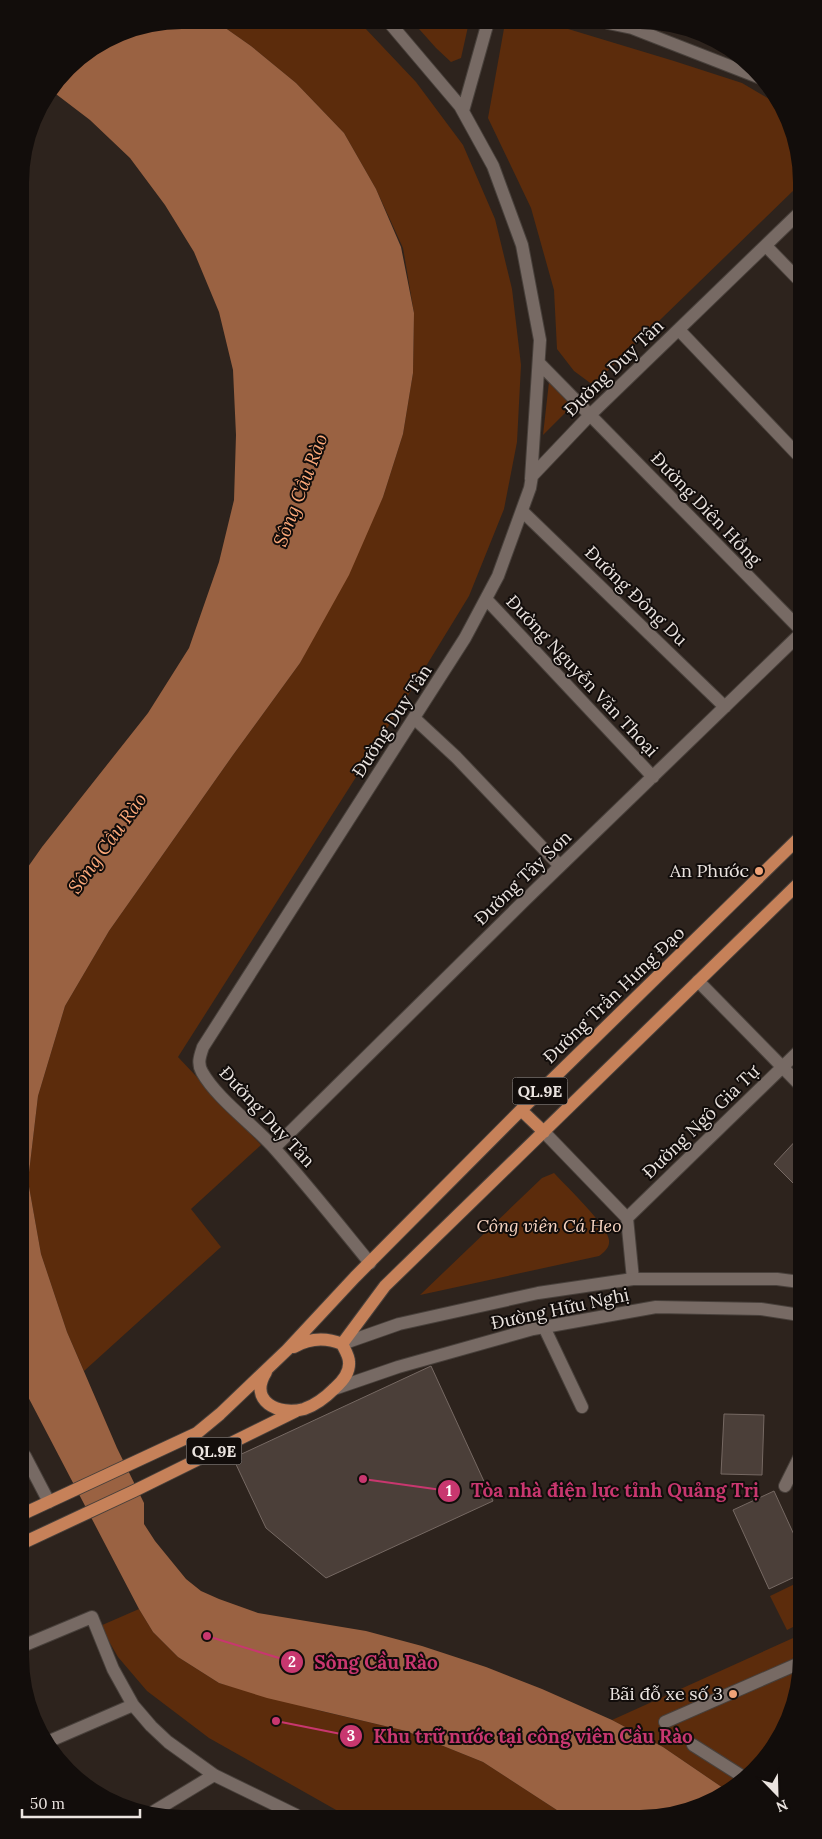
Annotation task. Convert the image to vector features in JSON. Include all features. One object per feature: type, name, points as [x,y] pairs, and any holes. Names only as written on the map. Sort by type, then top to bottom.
[{"type":"main road","name":"Đường Trần Hưng Đạo","points":[[49,1502],[197,1433],[220,1414],[287,1350],[521,1110],[793,844]]},
{"type":"main road","name":"QL.9E","points":[[342,1344],[385,1286],[793,889]]},
{"type":"main road","points":[[521,1110],[544,1132]]},
{"type":"main road","name":"Đường Trần Hưng Đạo","points":[[287,1350],[308,1341],[320,1339],[342,1344]]},
{"type":"main road","points":[[296,1411],[316,1404],[342,1382],[350,1360],[342,1344]]},
{"type":"main road","name":"Đường Trần Hưng Đạo","points":[[268,1368],[261,1379],[260,1389],[267,1404],[278,1410],[296,1411]]},
{"type":"main road","name":"QL.9E","points":[[29,1540],[296,1411]]},
{"type":"main road","name":"QL.9E","points":[[29,1511],[49,1502]]},
{"type":"street","points":[[395,29],[463,111],[494,166],[522,245],[540,340],[531,482]]},
{"type":"street","points":[[463,111],[486,29]]},
{"type":"street","points":[[640,29],[745,71]]},
{"type":"street","name":"Đường Duy Tân","points":[[370,1263],[274,1148],[230,1105],[203,1074],[199,1066],[199,1057],[203,1047],[449,664],[498,576],[522,511],[532,476],[590,415],[793,219]]},
{"type":"street","points":[[766,246],[793,274]]},
{"type":"street","points":[[679,330],[793,449]]},
{"type":"street","name":"Đường Diên Hồng","points":[[538,363],[793,622]]},
{"type":"street","name":"Đường Đông Du","points":[[522,511],[725,707]]},
{"type":"street","name":"Đường Nguyễn Văn Thoại","points":[[486,599],[653,777]]},
{"type":"street","name":"Đường Tây Sơn","points":[[274,1148],[560,866],[793,641]]},
{"type":"street","points":[[414,718],[456,757],[560,866]]},
{"type":"street","points":[[698,981],[793,1079]]},
{"type":"street","name":"Đường Ngô Gia Tự","points":[[626,1218],[793,1057]]},
{"type":"street","points":[[544,1132],[626,1218],[633,1279]]},
{"type":"street","name":"Đường Hữu Nghị","points":[[342,1344],[399,1324],[538,1293],[633,1279],[777,1279],[793,1281]]},
{"type":"street","name":"Đường Hữu Nghị","points":[[334,1390],[398,1367],[544,1327],[656,1307],[761,1309],[793,1313]]},
{"type":"street","points":[[544,1327],[582,1407]]},
{"type":"street","points":[[29,1464],[49,1502]]},
{"type":"street","points":[[785,1486],[793,1470]]},
{"type":"street","points":[[29,1643],[92,1617],[113,1669],[132,1705],[168,1742],[214,1775],[286,1810]]},
{"type":"street","points":[[666,1722],[793,1666]]},
{"type":"street","points":[[53,1740],[132,1705]]},
{"type":"street","points":[[693,1745],[738,1774]]},
{"type":"street","points":[[159,1808],[214,1775]]},
{"type":"green space","points":[[227,29],[366,29],[416,82],[463,145],[495,219],[512,289],[521,365],[517,442],[504,509],[469,596],[178,1057],[261,1145],[191,1209],[221,1247],[84,1371],[67,1332],[41,1254],[29,1187],[38,1096],[65,1006],[109,931],[300,663],[383,497],[403,434],[413,373],[414,313],[403,248],[376,189],[344,133],[296,83]]},
{"type":"green space","points":[[419,29],[467,29],[461,58],[451,62]]},
{"type":"green space","points":[[504,29],[568,29],[742,83],[768,98],[782,123],[788,142],[792,162],[793,191],[593,385],[574,371],[557,349],[554,290],[531,208],[488,118]]},
{"type":"green space","points":[[549,382],[572,406],[543,435]]},
{"type":"green space","name":"Công viên Cá Heo","points":[[554,1173],[602,1225],[609,1240],[608,1248],[605,1251],[599,1256],[420,1295],[542,1178]]},
{"type":"green space","points":[[793,1585],[793,1627],[787,1630],[770,1596]]},
{"type":"green space","points":[[139,1609],[153,1632],[178,1657],[219,1683],[321,1711],[406,1731],[483,1762],[557,1810],[336,1810],[209,1738],[147,1691],[118,1657],[100,1626]]},
{"type":"green space","name":"Bãi đỗ xe số 3","points":[[793,1638],[793,1667],[782,1716],[762,1750],[741,1772],[721,1786],[663,1747],[612,1720]]},
{"type":"water","points":[[227,29],[251,46],[296,83],[344,133],[376,189],[401,247],[414,313],[413,373],[403,434],[383,497],[349,575],[300,663],[109,931],[65,1006],[38,1096],[29,1172],[29,865],[148,713],[189,648],[219,562],[234,500],[236,435],[233,370],[219,312],[194,252],[165,205],[130,158],[90,120],[57,94],[81,67],[105,49],[123,40],[162,30]]},
{"type":"water","points":[[29,1187],[41,1254],[67,1332],[117,1448],[144,1503],[144,1524],[155,1541],[186,1579],[201,1591],[258,1613],[366,1631],[422,1646],[486,1667],[612,1720],[663,1747],[721,1786],[699,1799],[660,1809],[557,1810],[483,1762],[406,1731],[267,1698],[219,1683],[178,1657],[153,1632],[139,1609],[29,1399]]},
{"type":"building","points":[[793,1144],[793,1183],[774,1164]]},
{"type":"building","points":[[431,1366],[493,1501],[326,1578],[266,1528],[233,1458]]},
{"type":"building","points":[[724,1414],[764,1415],[762,1475],[721,1474]]},
{"type":"building","points":[[774,1491],[793,1533],[793,1578],[769,1589],[733,1510]]},
{"type":"place","name":"An Phước","points":[[759,871]]},
{"type":"place","name":"Tòa nhà điện lực tỉnh Quảng Trị","points":[[363,1479]]},
{"type":"place","name":"Sông Cầu Rào","points":[[207,1636]]},
{"type":"place","name":"Bãi đỗ xe số 3","points":[[733,1694]]},
{"type":"place","name":"Khu trữ nước tại công viên Cầu Rào","points":[[276,1721]]}]
